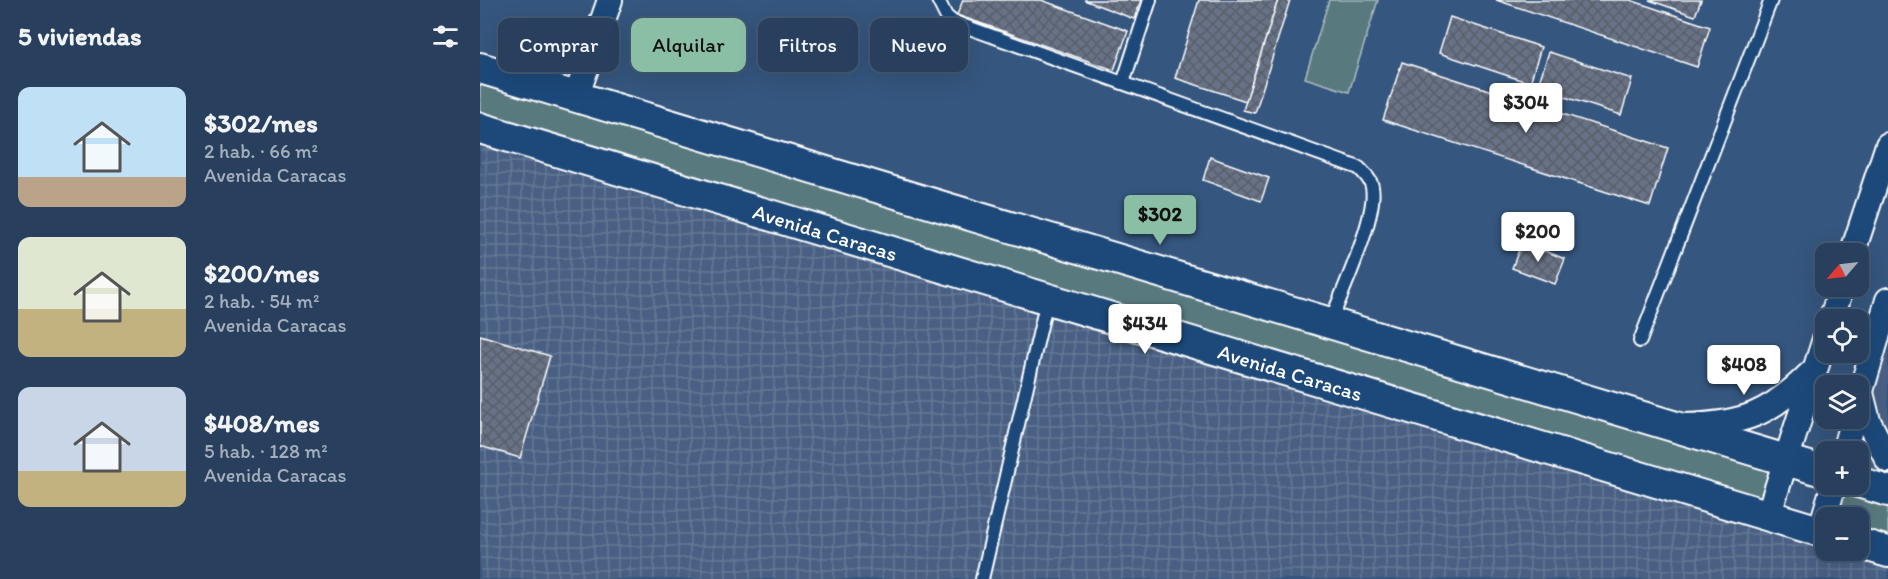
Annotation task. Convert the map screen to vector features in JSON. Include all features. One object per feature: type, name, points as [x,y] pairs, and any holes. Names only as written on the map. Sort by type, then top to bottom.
[{"type":"street","points":[[576,97],[610,0]]},
{"type":"street","points":[[480,68],[1815,469]]},
{"type":"street","name":"Avenida Caracas","points":[[480,128],[1815,530]]},
{"type":"street","points":[[1856,243],[1888,145]]},
{"type":"street","points":[[1866,375],[1888,300]]},
{"type":"street","points":[[1768,516],[1817,363]]},
{"type":"street","points":[[1676,426],[1741,420],[1769,409],[1790,394],[1815,369]]},
{"type":"street","points":[[1869,423],[1888,460]]},
{"type":"street","points":[[1869,485],[1888,491]]},
{"type":"street","points":[[1869,546],[1888,552]]},
{"type":"lane","points":[[938,0],[945,16],[953,22],[1359,168],[1367,176],[1372,186],[1370,213],[1330,322]]},
{"type":"lane","points":[[1123,83],[1150,0]]},
{"type":"lane","points":[[1640,341],[1771,0]]},
{"type":"lane","points":[[982,579],[1047,300]]},
{"type":"shaded area","points":[[480,128],[1815,530],[1815,561],[1869,561],[1869,551],[1888,552],[1888,579],[480,579]]},
{"type":"shaded area","points":[[1888,300],[1888,491],[1869,485],[1869,441],[1847,441],[1851,429],[1869,429],[1869,375],[1866,375]]},
{"type":"green space","points":[[1329,0],[1378,0],[1349,92],[1305,78]]},
{"type":"green space","points":[[480,68],[1782,462],[1765,511],[480,128]]},
{"type":"green space","points":[[1869,491],[1888,494],[1888,549],[1869,543],[1869,507],[1831,507],[1835,495],[1869,495]]},
{"type":"building","points":[[963,0],[1041,0],[1128,31],[1114,70],[957,15]]},
{"type":"building","points":[[1084,0],[1141,0],[1134,19]]},
{"type":"building","points":[[1199,0],[1278,0],[1246,101],[1175,78]]},
{"type":"building","points":[[1278,0],[1290,0],[1255,113],[1243,110]]},
{"type":"building","points":[[1496,0],[1630,0],[1710,27],[1697,67]]},
{"type":"building","points":[[1649,0],[1701,0],[1695,16]]},
{"type":"building","points":[[1450,17],[1541,47],[1530,83],[1439,53]]},
{"type":"building","points":[[1549,52],[1632,79],[1621,115],[1537,88]]},
{"type":"building","points":[[1402,62],[1668,148],[1650,206],[1383,120]]},
{"type":"building","points":[[1210,157],[1269,178],[1261,201],[1203,180]]},
{"type":"building","points":[[1522,242],[1565,259],[1555,284],[1512,268]]},
{"type":"building","points":[[480,335],[550,356],[520,458],[480,446]]}]
